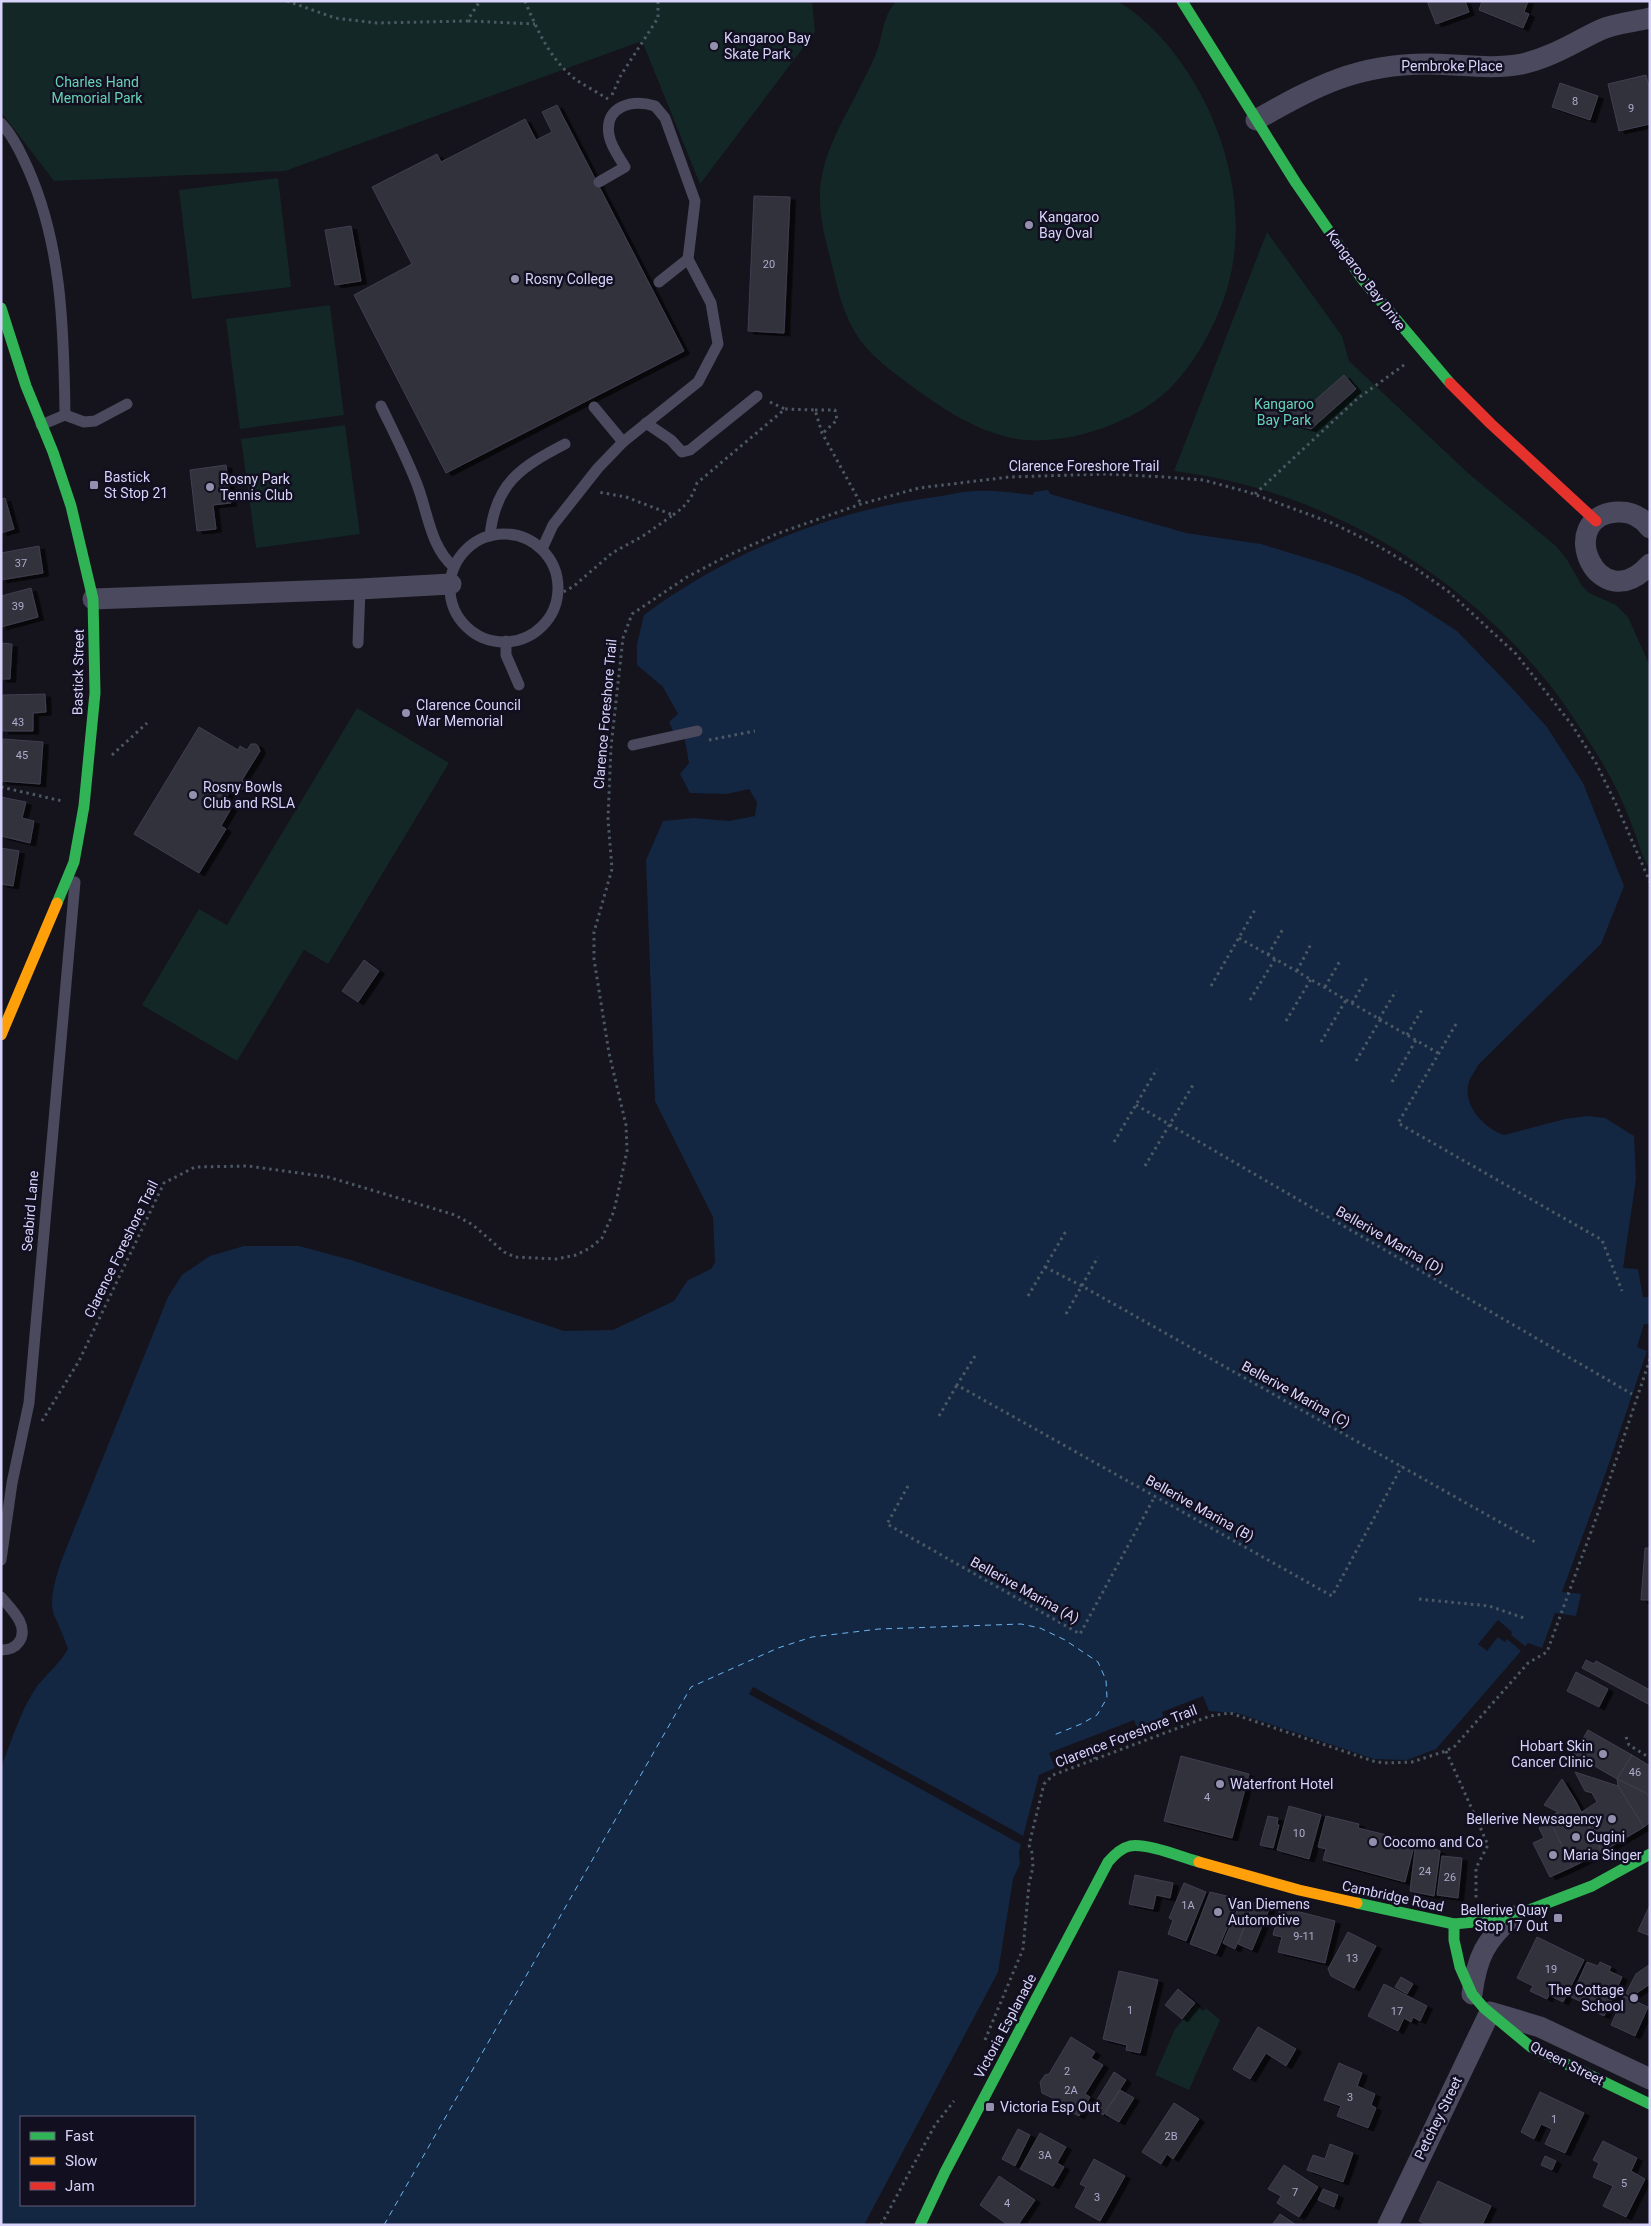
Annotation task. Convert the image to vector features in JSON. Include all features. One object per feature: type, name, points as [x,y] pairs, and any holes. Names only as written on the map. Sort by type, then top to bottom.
[{"type":"street","name":"Kangaroo Bay Drive","points":[[1182,1],[1310,204],[1362,279],[1421,352],[1490,424],[1596,521]]},
{"type":"street","name":"Pembroke Place","points":[[1256,120],[1319,86],[1354,73],[1391,66],[1426,64],[1497,66],[1520,64],[1566,48],[1600,30],[1650,18]]},
{"type":"street","name":"Bastick Street","points":[[1,308],[71,506],[92,599],[95,630],[95,692],[84,806],[74,862],[1,1035]]},
{"type":"street","points":[[1647,574],[1621,581],[1605,577],[1592,566],[1587,556],[1585,545],[1587,534],[1596,521],[1612,512],[1623,511],[1635,514],[1650,528]]},
{"type":"street","points":[[92,599],[360,589],[452,575]]},
{"type":"street","name":"Cambridge Road","points":[[1123,1847],[1141,1846],[1299,1890],[1454,1924],[1513,1916],[1592,1886],[1650,1854]]},
{"type":"street","name":"Victoria Esplanade","points":[[920,2225],[945,2172],[1112,1857],[1123,1847]]},
{"type":"street","points":[[1472,1994],[1475,1971],[1485,1946],[1494,1932],[1513,1916]]},
{"type":"street","name":"Queen Street","points":[[1454,1924],[1457,1956],[1476,2000],[1532,2047],[1650,2104]]},
{"type":"street","name":"Queen Street","points":[[1490,2012],[1540,2027],[1650,2079]]},
{"type":"street","name":"Petchey Street","points":[[1388,2225],[1490,2012]]},
{"type":"lane","points":[[542,549],[553,525],[580,490],[622,442],[698,382],[718,344],[710,303],[688,259],[695,201],[664,118],[655,106],[635,102],[617,110],[608,125],[610,137],[625,167],[599,182]]},
{"type":"lane","points":[[1,123],[10,132],[36,184],[53,245],[64,343],[65,415]]},
{"type":"lane","points":[[659,282],[688,259]]},
{"type":"lane","points":[[646,423],[671,440],[682,452],[690,450],[757,396]]},
{"type":"lane","points":[[41,425],[65,415],[84,422],[95,421],[127,404]]},
{"type":"lane","points":[[381,406],[418,487],[439,550],[447,561],[452,575],[453,606],[467,627],[481,636],[506,641],[522,638],[537,630],[553,610],[558,595],[558,581],[554,568],[542,549],[531,541],[515,535],[490,536],[469,548],[452,575]]},
{"type":"lane","points":[[594,407],[622,442]]},
{"type":"lane","points":[[490,536],[492,518],[502,490],[527,465],[565,444]]},
{"type":"lane","points":[[358,643],[360,589]]},
{"type":"lane","points":[[506,641],[506,655],[520,685]]},
{"type":"lane","points":[[633,745],[700,736]]},
{"type":"lane","name":"Seabird Lane","points":[[1,1560],[12,1483],[29,1403],[50,1152],[73,926],[74,862]]},
{"type":"lane","points":[[1,1597],[19,1620],[22,1628],[22,1637],[17,1645],[8,1650],[1,1650]]},
{"type":"path","points":[[287,1],[335,18],[377,23],[467,21],[535,24]]},
{"type":"path","points":[[467,21],[480,1]]},
{"type":"path","points":[[525,1],[542,40],[555,58],[575,79],[610,100],[617,110]]},
{"type":"path","points":[[610,100],[621,75],[658,18],[658,1]]},
{"type":"path","points":[[1255,494],[1357,399],[1421,352]]},
{"type":"path","points":[[558,595],[574,586],[612,553],[643,536],[684,507],[692,498],[697,483],[785,409],[835,410],[837,420],[822,433]]},
{"type":"path","points":[[816,410],[822,433],[861,504]]},
{"type":"path","name":"Clarence Foreshore Trail","points":[[21,1447],[43,1420],[79,1361],[164,1183],[196,1167],[248,1166],[328,1177],[455,1215],[473,1224],[504,1252],[516,1257],[556,1259],[576,1255],[590,1248],[602,1238],[614,1211],[627,1151],[626,1124],[609,1053],[594,958],[594,932],[612,869],[608,819],[611,747],[623,638],[627,625],[632,614],[648,602],[727,556],[779,533],[861,504],[919,488],[950,483],[1009,476],[1105,474],[1203,480],[1255,494],[1332,522],[1412,566],[1449,592],[1516,654],[1572,725],[1596,763],[1650,882]]},
{"type":"path","points":[[580,490],[626,497],[673,515]]},
{"type":"path","points":[[88,767],[101,765],[147,723]]},
{"type":"path","points":[[700,736],[755,731]]},
{"type":"path","points":[[1,787],[84,806]]},
{"type":"path","points":[[1211,986],[1256,908]]},
{"type":"path","points":[[1268,955],[1284,927]]},
{"type":"path","points":[[1239,938],[1438,1053]]},
{"type":"path","points":[[1297,971],[1312,942]]},
{"type":"path","points":[[1325,988],[1340,958]]},
{"type":"path","points":[[1250,1000],[1275,959]]},
{"type":"path","points":[[1352,1004],[1368,976]]},
{"type":"path","points":[[1286,1021],[1311,979]]},
{"type":"path","points":[[1356,1061],[1396,991]]},
{"type":"path","points":[[1322,1042],[1346,1000]]},
{"type":"path","points":[[1407,1035],[1423,1008]]},
{"type":"path","points":[[1456,1024],[1398,1123],[1602,1240],[1622,1292]]},
{"type":"path","points":[[1392,1082],[1416,1040]]},
{"type":"path","points":[[1114,1142],[1157,1069]]},
{"type":"path","points":[[1145,1166],[1193,1085]]},
{"type":"path","name":"Bellerive Marina (D)","points":[[1136,1105],[1632,1394]]},
{"type":"path","points":[[1028,1296],[1066,1231]]},
{"type":"path","points":[[1066,1314],[1098,1258]]},
{"type":"path","name":"Bellerive Marina (C)","points":[[1045,1267],[1082,1286],[1535,1542]]},
{"type":"path","points":[[940,1416],[975,1356]]},
{"type":"path","name":"Clarence Foreshore Trail","points":[[984,2044],[1023,1949],[1028,1892],[1033,1867],[1032,1853],[1028,1845],[1044,1784],[1054,1775],[1095,1759],[1210,1716],[1230,1713],[1384,1764],[1417,1761],[1455,1746],[1528,1663],[1547,1652],[1602,1502],[1650,1359]]},
{"type":"path","name":"Bellerive Marina (B)","points":[[957,1385],[1332,1596],[1402,1466]]},
{"type":"path","name":"Bellerive Marina (A)","points":[[908,1486],[886,1524],[1080,1634],[1155,1496]]},
{"type":"path","points":[[1419,1599],[1489,1606],[1524,1618]]},
{"type":"path","points":[[1626,1737],[1629,1745],[1650,1758]]},
{"type":"path","points":[[1090,1745],[1095,1759]]},
{"type":"path","points":[[1446,1751],[1488,1845],[1476,1868],[1476,1900]]},
{"type":"path","points":[[881,2225],[934,2125],[959,2095]]},
{"type":"green space","name":"Charles Hand Memorial Park","points":[[1,1],[812,1],[815,32],[700,184],[642,41],[285,171],[54,181],[1,112]]},
{"type":"green space","name":"Kangaroo Bay Oval","points":[[897,1],[1118,2],[1137,14],[1156,32],[1187,71],[1205,102],[1219,134],[1229,169],[1235,204],[1235,240],[1231,275],[1216,319],[1194,358],[1173,385],[1158,399],[1139,411],[1118,422],[1073,437],[1028,440],[995,434],[962,419],[921,393],[874,356],[858,338],[839,294],[821,219],[820,192],[825,165],[834,139],[875,56],[889,11]]},
{"type":"green space","points":[[278,178],[291,287],[192,299],[179,190]]},
{"type":"green space","name":"Kangaroo Bay Park","points":[[1267,232],[1342,336],[1349,361],[1468,473],[1556,546],[1566,558],[1582,586],[1589,593],[1616,605],[1628,617],[1650,666],[1650,869],[1615,785],[1576,721],[1549,684],[1513,643],[1473,605],[1429,571],[1382,542],[1333,516],[1281,496],[1228,481],[1174,471]]},
{"type":"green space","points":[[330,305],[344,415],[240,429],[226,319]]},
{"type":"green space","points":[[345,425],[360,534],[256,548],[241,439]]},
{"type":"green space","points":[[357,708],[449,763],[328,964],[304,950],[237,1061],[142,1005],[199,909],[227,925]]},
{"type":"green space","points":[[1196,2005],[1203,2011],[1206,2008],[1220,2020],[1189,2090],[1155,2075],[1175,2029]]},
{"type":"water","points":[[1048,490],[1050,494],[1186,533],[1261,544],[1354,574],[1403,596],[1457,631],[1511,687],[1547,727],[1583,783],[1624,886],[1601,944],[1478,1065],[1470,1079],[1468,1088],[1468,1097],[1471,1105],[1481,1121],[1496,1132],[1504,1135],[1565,1119],[1587,1116],[1605,1118],[1634,1136],[1636,1179],[1623,1268],[1638,1269],[1643,1297],[1650,1297],[1650,1324],[1644,1324],[1637,1347],[1647,1351],[1606,1472],[1562,1592],[1581,1594],[1576,1616],[1555,1613],[1542,1648],[1528,1643],[1436,1749],[1407,1760],[1374,1759],[1237,1713],[1209,1711],[1203,1696],[1162,1712],[1167,1727],[1141,1737],[1134,1720],[1049,1753],[1055,1768],[1039,1775],[1019,1852],[1020,1864],[1013,1879],[998,1972],[864,2225],[1,2225],[1,1768],[17,1725],[32,1694],[68,1649],[52,1609],[56,1579],[62,1559],[168,1297],[182,1275],[210,1256],[244,1246],[299,1246],[351,1260],[564,1331],[613,1330],[674,1301],[688,1280],[711,1269],[715,1262],[713,1217],[655,1101],[646,860],[663,821],[694,818],[729,821],[755,816],[757,802],[749,789],[727,794],[690,793],[680,774],[689,763],[683,729],[673,731],[669,722],[678,714],[663,687],[637,665],[637,644],[644,615],[677,592],[746,554],[819,524],[857,512],[961,492],[991,491],[1033,495],[1034,492]]},
{"type":"pier","points":[[1498,1620],[1512,1632],[1511,1635],[1525,1646],[1521,1651],[1507,1639],[1505,1642],[1498,1637],[1487,1651],[1478,1644]]},
{"type":"pier","points":[[753,1687],[1027,1838],[1024,1846],[749,1694]]},
{"type":"building","points":[[1427,1],[1465,1],[1469,12],[1436,24]]},
{"type":"building","points":[[1482,1],[1528,1],[1524,12],[1529,14],[1523,28],[1479,10]]},
{"type":"building","points":[[1646,75],[1650,91],[1650,124],[1619,131],[1608,84]]},
{"type":"building","points":[[1560,83],[1598,96],[1590,120],[1552,107]]},
{"type":"building","name":"Rosny College","points":[[557,105],[684,351],[446,473],[354,295],[412,264],[372,187],[437,154],[441,162],[525,119],[536,140],[552,132],[542,112]]},
{"type":"building","points":[[754,196],[790,197],[784,333],[748,331]]},
{"type":"building","points":[[351,226],[361,281],[335,285],[325,230]]},
{"type":"building","points":[[1344,375],[1356,389],[1311,429],[1255,414],[1269,400],[1304,410]]},
{"type":"building","name":"Rosny Park Tennis Club","points":[[226,465],[231,503],[213,505],[216,529],[197,531],[190,470]]},
{"type":"building","points":[[5,498],[14,529],[1,533],[1,499]]},
{"type":"building","points":[[39,546],[43,573],[1,580],[1,553]]},
{"type":"building","points":[[31,588],[38,617],[1,627],[1,596]]},
{"type":"building","points":[[1,643],[12,644],[10,679],[1,679]]},
{"type":"building","points":[[45,694],[46,712],[33,713],[33,731],[3,731],[3,695]]},
{"type":"building","name":"Rosny Bowls Club and RSLA","points":[[199,727],[238,750],[240,746],[247,750],[251,744],[256,744],[260,751],[242,780],[245,783],[244,788],[241,790],[233,787],[224,800],[233,805],[221,826],[226,829],[199,873],[134,834]]},
{"type":"building","points":[[3,739],[43,742],[40,784],[1,781]]},
{"type":"building","points":[[1,797],[26,802],[22,818],[34,821],[30,843],[1,836]]},
{"type":"building","points":[[1,848],[19,851],[13,886],[1,884]]},
{"type":"building","points":[[364,960],[379,971],[358,1002],[342,991]]},
{"type":"building","points":[[1645,1548],[1650,1548],[1650,1600],[1641,1600]]},
{"type":"building","points":[[1586,1660],[1594,1664],[1596,1661],[1650,1690],[1650,1705],[1582,1668]]},
{"type":"building","points":[[1576,1672],[1608,1689],[1599,1707],[1567,1691]]},
{"type":"building","name":"Hobart Skin Cancer Clinic","points":[[1588,1730],[1632,1755],[1617,1779],[1574,1754]]},
{"type":"building","points":[[1632,1755],[1650,1766],[1650,1797],[1646,1793],[1617,1779]]},
{"type":"building","points":[[1181,1756],[1249,1774],[1232,1838],[1164,1821]]},
{"type":"building","name":"Bellerive Newsagency","points":[[1575,1772],[1618,1786],[1644,1827],[1602,1852],[1582,1812],[1597,1802],[1592,1793],[1585,1791]]},
{"type":"building","name":"Cugini","points":[[1562,1779],[1602,1852],[1572,1867],[1548,1818],[1558,1812],[1544,1805]]},
{"type":"building","points":[[1617,1779],[1646,1793],[1650,1797],[1650,1822],[1644,1827],[1618,1786]]},
{"type":"building","points":[[1289,1806],[1321,1815],[1309,1859],[1277,1850]]},
{"type":"building","points":[[1268,1816],[1278,1818],[1277,1824],[1279,1825],[1273,1848],[1260,1845]]},
{"type":"building","points":[[1326,1816],[1359,1824],[1358,1828],[1403,1839],[1402,1843],[1414,1846],[1405,1882],[1323,1860],[1326,1849],[1318,1847]]},
{"type":"building","name":"Maria Singer","points":[[1551,1822],[1572,1867],[1550,1877],[1533,1843],[1544,1838],[1539,1828]]},
{"type":"building","points":[[1416,1842],[1440,1851],[1434,1896],[1410,1891]]},
{"type":"building","points":[[1442,1856],[1462,1858],[1458,1898],[1437,1895]]},
{"type":"building","points":[[1135,1875],[1173,1883],[1170,1898],[1156,1895],[1153,1909],[1129,1904]]},
{"type":"building","points":[[1184,1883],[1206,1892],[1186,1941],[1168,1934],[1173,1920],[1169,1918]]},
{"type":"building","name":"Van Diemens Automotive","points":[[1210,1892],[1239,1899],[1216,1954],[1190,1944]]},
{"type":"building","points":[[1241,1901],[1254,1903],[1235,1949],[1223,1943]]},
{"type":"building","points":[[1254,1903],[1270,1907],[1252,1950],[1238,1944]]},
{"type":"building","points":[[1280,1907],[1335,1921],[1325,1963],[1278,1952],[1282,1937],[1273,1935]]},
{"type":"building","points":[[1650,1907],[1650,1936],[1638,1931]]},
{"type":"building","points":[[1348,1932],[1376,1946],[1354,1988],[1331,1976],[1328,1969]]},
{"type":"building","points":[[1537,1937],[1584,1960],[1563,2002],[1549,1995],[1547,1999],[1530,1991],[1533,1986],[1517,1978]]},
{"type":"building","points":[[1587,1962],[1598,1966],[1600,1962],[1611,1967],[1609,1971],[1622,1977],[1604,2016],[1587,2008],[1588,2005],[1571,1997]]},
{"type":"building","points":[[1649,1965],[1650,1984],[1631,1997],[1626,1993],[1636,1974]]},
{"type":"building","points":[[1119,1971],[1158,1980],[1140,2053],[1126,2050],[1127,2045],[1103,2039]]},
{"type":"building","points":[[1401,1977],[1413,1984],[1407,1994],[1395,1987]]},
{"type":"building","points":[[1384,1984],[1427,2006],[1420,2021],[1413,2017],[1411,2022],[1404,2018],[1398,2031],[1368,2016]]},
{"type":"building","points":[[1178,1989],[1195,2003],[1182,2019],[1165,2005]]},
{"type":"building","points":[[1624,1996],[1648,2007],[1635,2036],[1611,2025]]},
{"type":"building","points":[[1258,2027],[1296,2049],[1286,2066],[1266,2053],[1250,2079],[1233,2069]]},
{"type":"building","points":[[1071,2037],[1095,2052],[1091,2058],[1103,2065],[1085,2094],[1090,2097],[1079,2116],[1065,2109],[1067,2105],[1042,2093],[1040,2082],[1045,2075],[1049,2074]]},
{"type":"building","points":[[1339,2063],[1362,2073],[1357,2086],[1375,2094],[1371,2105],[1376,2108],[1368,2128],[1337,2116],[1341,2106],[1324,2100]]},
{"type":"building","points":[[1114,2072],[1126,2080],[1103,2115],[1092,2108]]},
{"type":"building","points":[[1120,2090],[1134,2098],[1119,2122],[1105,2114]]},
{"type":"building","points":[[1540,2092],[1584,2113],[1565,2153],[1545,2144],[1552,2129],[1541,2124],[1534,2139],[1521,2132]]},
{"type":"building","points":[[1174,2103],[1199,2119],[1173,2159],[1167,2154],[1161,2164],[1142,2152]]},
{"type":"building","points":[[1018,2129],[1030,2135],[1015,2166],[1002,2159]]},
{"type":"building","points":[[1040,2133],[1066,2147],[1057,2163],[1064,2167],[1053,2186],[1020,2169]]},
{"type":"building","points":[[1603,2141],[1637,2158],[1631,2171],[1645,2179],[1626,2217],[1603,2206],[1613,2186],[1593,2177],[1599,2163],[1593,2160]]},
{"type":"building","points":[[1330,2144],[1353,2153],[1343,2182],[1307,2170],[1313,2155],[1325,2159]]},
{"type":"building","points":[[1545,2156],[1556,2161],[1552,2170],[1541,2165]]},
{"type":"building","points":[[1094,2159],[1125,2176],[1100,2221],[1075,2207],[1086,2187],[1080,2184]]},
{"type":"building","points":[[1284,2165],[1318,2187],[1299,2217],[1277,2203],[1281,2196],[1268,2189]]},
{"type":"building","points":[[999,2176],[1035,2200],[1018,2225],[1008,2225],[980,2205]]},
{"type":"building","points":[[1438,2181],[1491,2206],[1482,2225],[1428,2225],[1419,2221]]},
{"type":"building","points":[[1323,2189],[1338,2195],[1334,2207],[1318,2200]]},
{"type":"building","points":[[1280,2214],[1295,2224],[1295,2225],[1272,2225]]},
{"type":"ferry route","points":[[384,2225],[691,1687],[778,1648],[812,1637],[879,1629],[1021,1624],[1040,1628],[1065,1640],[1098,1662],[1106,1680],[1107,1698],[1097,1715],[1054,1735]]},
{"type":"traffic: fast","points":[[1182,1],[1296,183],[1362,279],[1450,383]]},
{"type":"traffic: fast","points":[[1,308],[26,386],[53,452],[71,506],[93,599],[95,693],[84,806],[74,862],[57,903]]},
{"type":"traffic: fast","points":[[920,2225],[945,2172],[1108,1862],[1115,1854],[1130,1846],[1155,1848],[1199,1862]]},
{"type":"traffic: fast","points":[[1357,1903],[1454,1924],[1484,1921],[1513,1916],[1592,1886],[1650,1854]]},
{"type":"traffic: fast","points":[[1454,1924],[1454,1940],[1460,1967],[1472,1994],[1484,2008],[1531,2047],[1650,2104]]},
{"type":"traffic: slow","points":[[1,1035],[57,903]]},
{"type":"traffic: slow","points":[[1199,1862],[1299,1890],[1357,1903]]},
{"type":"traffic: jam","points":[[1450,383],[1491,424],[1596,521]]},
{"type":"place","name":"Kangaroo Bay Skate Park","points":[[714,46]]},
{"type":"place","name":"Kangaroo Bay Oval","points":[[1029,225]]},
{"type":"place","name":"Rosny College","points":[[515,279]]},
{"type":"place","name":"Bastick St Stop 21","points":[[94,485]]},
{"type":"place","name":"Rosny Park Tennis Club","points":[[210,487]]},
{"type":"place","name":"Clarence Council War Memorial","points":[[406,713]]},
{"type":"place","name":"Rosny Bowls Club and RSLA","points":[[193,795]]},
{"type":"place","name":"Hobart Skin Cancer Clinic","points":[[1603,1754]]},
{"type":"place","name":"Waterfront Hotel","points":[[1220,1784]]},
{"type":"place","name":"Bellerive Newsagency","points":[[1612,1819]]},
{"type":"place","name":"Cugini","points":[[1576,1837]]},
{"type":"place","name":"Cocomo and Co","points":[[1373,1842]]},
{"type":"place","name":"Maria Singer","points":[[1553,1855]]},
{"type":"place","name":"Van Diemens Automotive","points":[[1218,1912]]},
{"type":"place","name":"Bellerive Quay Stop 17 Out","points":[[1558,1918]]},
{"type":"place","name":"The Cottage School","points":[[1634,1998]]},
{"type":"place","name":"Victoria Esp Out","points":[[990,2107]]}]
